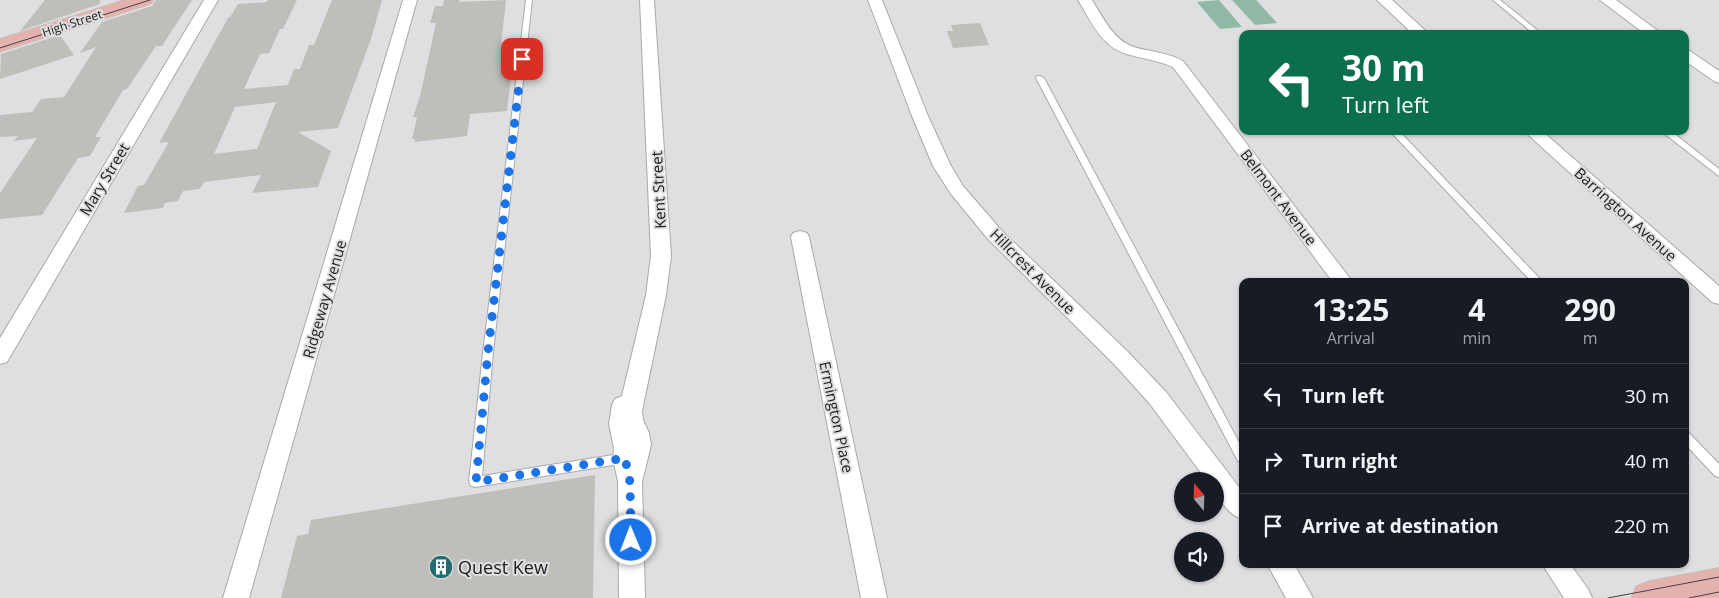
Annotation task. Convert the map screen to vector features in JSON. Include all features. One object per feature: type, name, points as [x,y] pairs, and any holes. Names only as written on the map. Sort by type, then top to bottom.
[{"type":"main road","name":"High Street","points":[[0,46],[144,0]]},
{"type":"main road","points":[[1649,598],[1719,584]]},
{"type":"street","name":"Ridgeway Avenue","points":[[236,598],[410,0]]},
{"type":"street","name":"Kent Street","points":[[632,598],[630,482],[631,457],[638,434],[631,416],[636,377],[657,298],[661,256],[647,0]]},
{"type":"street","name":"Hillcrest Avenue","points":[[875,0],[920,116],[942,166],[957,190],[1001,242],[1096,333],[1158,398],[1239,498]]},
{"type":"street","name":"Belmont Avenue","points":[[1085,0],[1110,37],[1118,45],[1156,54],[1178,64],[1340,278]]},
{"type":"street","points":[[1384,0],[1418,30]]},
{"type":"street","points":[[1607,0],[1649,30]]},
{"type":"street","name":"Mary Street","points":[[0,356],[210,1]]},
{"type":"street","points":[[1689,57],[1719,78]]},
{"type":"street","name":"Barrington Avenue","points":[[1537,135],[1719,297]]},
{"type":"street","name":"Ermington Place","points":[[800,237],[874,598]]},
{"type":"street","points":[[1282,568],[1300,598]]},
{"type":"street","points":[[1558,568],[1579,598]]},
{"type":"lane","points":[[529,0],[488,352],[476,482],[631,457]]},
{"type":"lane","points":[[1496,0],[1534,30]]},
{"type":"lane","points":[[1040,78],[1239,452]]},
{"type":"lane","points":[[1398,135],[1534,278]]},
{"type":"lane","points":[[1670,135],[1719,173]]},
{"type":"lane","points":[[1689,440],[1719,472]]},
{"type":"green space","points":[[1219,0],[1242,27],[1220,29],[1197,2]]},
{"type":"green space","points":[[1232,0],[1256,0],[1277,23],[1255,25]]},
{"type":"building","points":[[45,0],[100,0],[100,4],[20,31]]},
{"type":"building","points":[[156,0],[192,0],[162,46],[156,46],[127,89],[123,90],[95,137],[101,137],[90,156],[78,158],[42,215],[0,219],[0,193],[37,138],[14,141],[18,136],[0,137],[0,115],[32,112],[41,99],[64,97],[96,47],[80,53],[102,22],[152,6]]},
{"type":"building","points":[[268,0],[297,0],[269,53],[260,54],[244,89],[288,85],[294,69],[300,69],[309,45],[314,45],[332,0],[382,0],[371,39],[338,128],[298,132],[331,151],[318,187],[252,193],[261,175],[204,182],[200,189],[183,191],[178,201],[165,203],[163,208],[124,213],[138,186],[144,185],[169,142],[159,143],[228,18],[238,4],[267,2]],"holes":[[[276,102],[257,149],[214,154],[235,107]]]},
{"type":"building","points":[[444,0],[460,0],[459,2],[506,0],[501,45],[510,44],[508,63],[513,62],[507,111],[470,114],[467,136],[415,142],[415,139],[412,139],[417,117],[413,117],[420,96],[436,23],[430,23],[435,6],[443,6]]},
{"type":"building","points":[[980,23],[989,45],[953,48],[947,31],[953,31],[951,25]]},
{"type":"building","points":[[60,35],[74,55],[0,79],[1,54]]},
{"type":"building","name":"Quest Kew","points":[[595,475],[593,598],[281,598],[297,536],[308,534],[311,520]]},
{"type":"tram line","points":[[0,48],[150,0]]},
{"type":"tram line","points":[[1608,598],[1719,577]]},
{"type":"tram line","points":[[1689,598],[1719,592]]},
{"type":"place","name":"Quest Kew","points":[[441,567]]},
{"type":"route","points":[[522,59],[488,352],[476,482],[625,458],[630,482],[631,540]]}]
